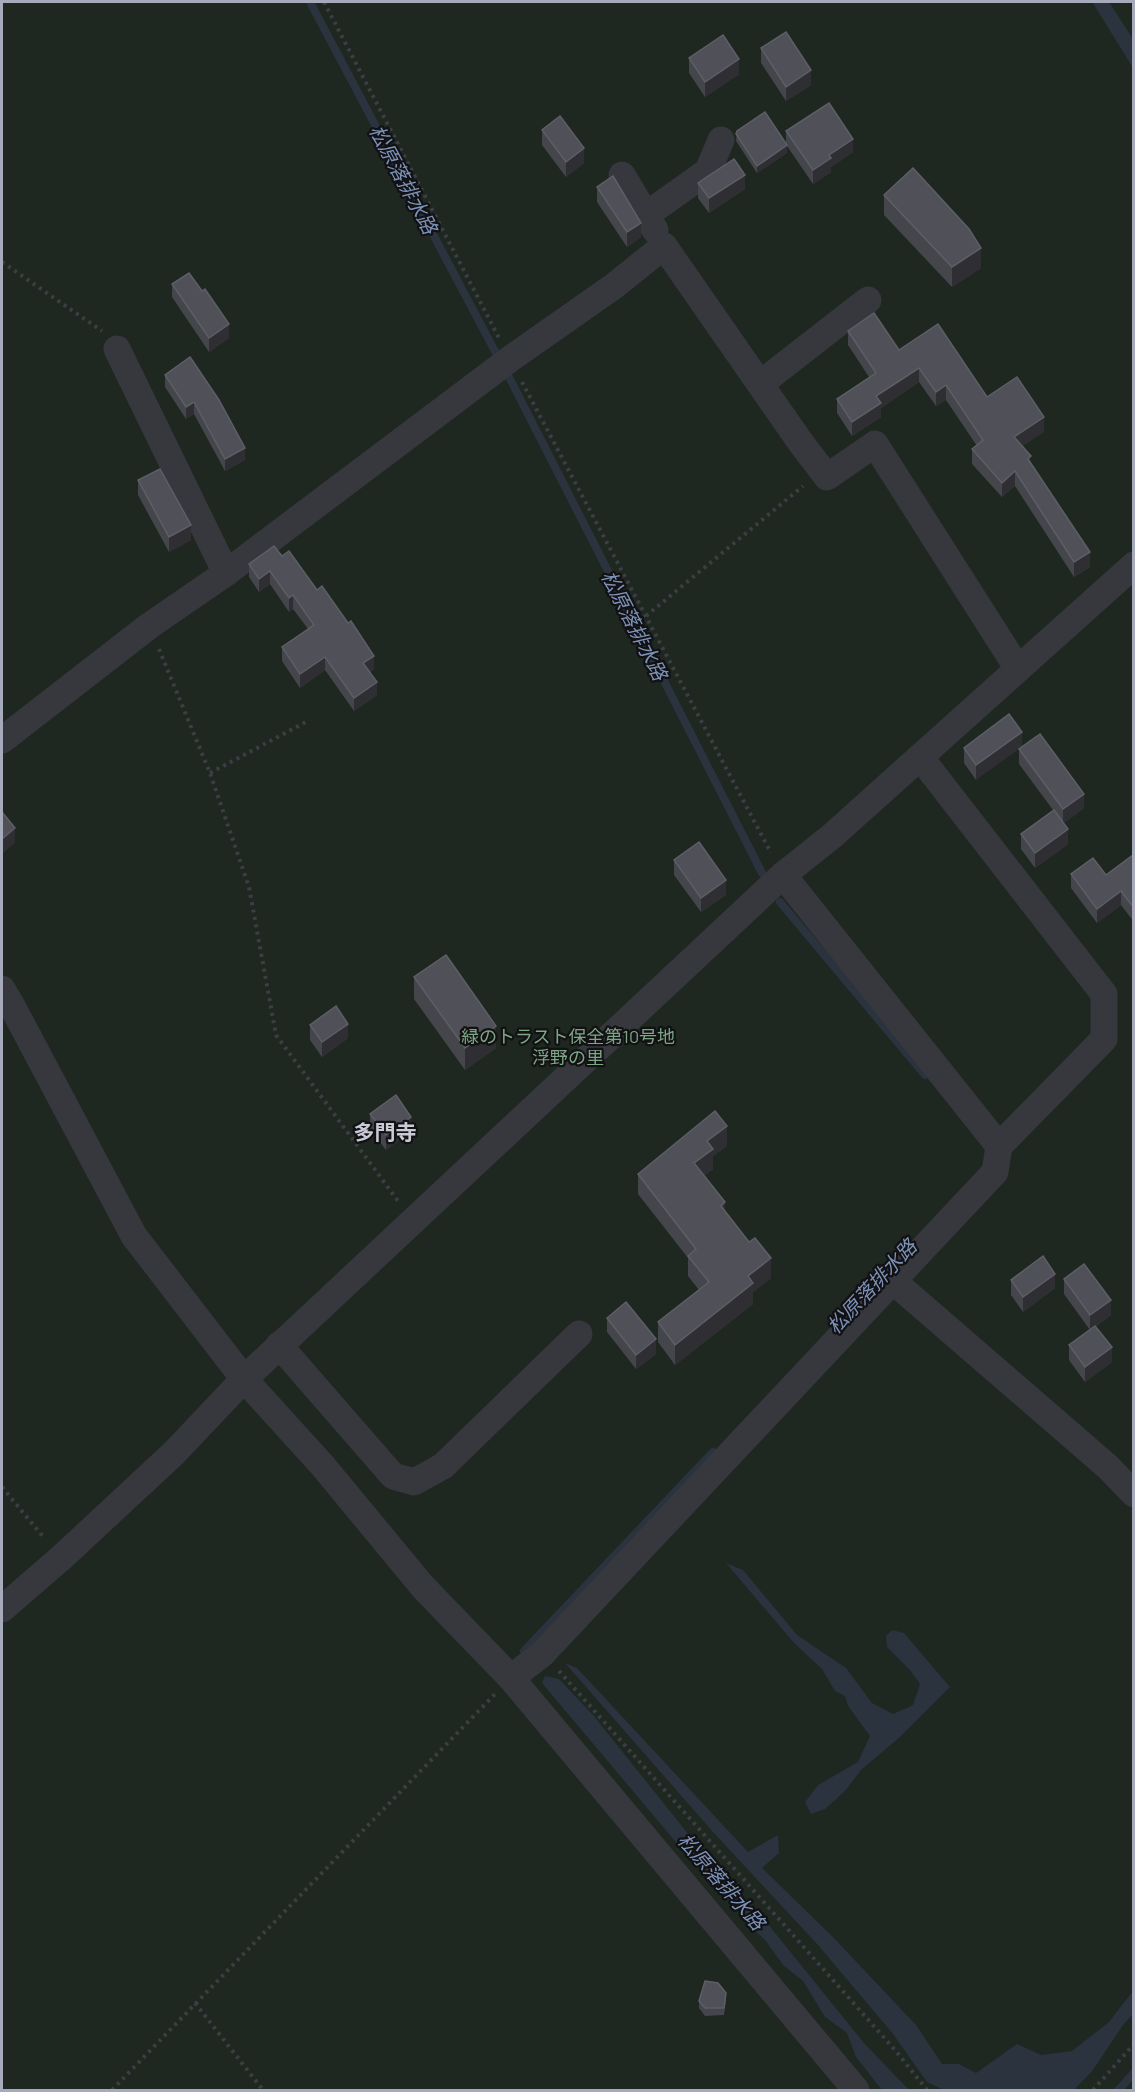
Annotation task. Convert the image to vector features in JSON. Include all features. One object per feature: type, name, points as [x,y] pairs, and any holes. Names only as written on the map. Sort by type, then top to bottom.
[{"type":"street","points":[[646,215],[708,171],[721,141]]},
{"type":"street","points":[[622,175],[664,246],[827,477],[875,444],[1018,669]]},
{"type":"street","points":[[2,740],[149,626],[226,573],[510,359],[614,286],[664,246]]},
{"type":"street","points":[[760,384],[868,300]]},
{"type":"street","points":[[117,349],[226,573]]},
{"type":"street","points":[[2,1609],[61,1558],[174,1453],[244,1378],[783,875],[832,836],[1134,565]]},
{"type":"street","points":[[511,1678],[542,1654],[995,1172],[999,1146],[1104,1039],[1104,994],[920,757]]},
{"type":"street","points":[[783,875],[999,1146]]},
{"type":"street","points":[[2,989],[134,1236],[244,1378],[323,1466],[423,1587],[511,1678],[856,2091]]},
{"type":"street","points":[[893,1281],[1108,1467],[1134,1494]]},
{"type":"street","points":[[279,1345],[393,1476],[414,1482],[442,1466],[579,1334]]},
{"type":"path","points":[[324,2],[783,875]]},
{"type":"path","points":[[2,262],[104,332],[117,349]]},
{"type":"path","points":[[646,616],[822,470]]},
{"type":"path","points":[[149,626],[178,691],[210,773],[249,887],[276,1035],[413,1220]]},
{"type":"path","points":[[210,773],[306,722]]},
{"type":"path","points":[[2,1487],[61,1558]]},
{"type":"path","points":[[542,1654],[577,1690],[888,2041],[927,2091]]},
{"type":"path","points":[[112,2091],[511,1678]]},
{"type":"path","points":[[195,2004],[263,2091]]},
{"type":"path","points":[[1093,2091],[1134,2044]]},
{"type":"green space","name":"緑のトラスト保全第10号地 浮野の里","points":[[2,2],[1133,2],[1133,2090],[2,2090]]},
{"type":"water","points":[[1109,2],[1133,39],[1133,68],[1093,3]]},
{"type":"water","points":[[726,1563],[743,1570],[797,1635],[846,1668],[872,1703],[893,1714],[913,1705],[920,1684],[887,1647],[886,1636],[892,1630],[904,1633],[950,1687],[900,1737],[861,1770],[845,1791],[825,1809],[811,1814],[805,1802],[818,1785],[858,1762],[870,1736],[848,1706],[845,1696],[835,1691],[822,1669],[794,1643]]},
{"type":"water","points":[[565,1663],[577,1668],[748,1852],[778,1835],[779,1853],[762,1868],[832,1936],[916,2025],[942,2064],[959,2064],[976,2073],[1017,2044],[1041,2055],[1072,2051],[1109,2022],[1133,1991],[1133,2014],[1093,2070],[1074,2090],[944,2090],[927,2082],[893,2034],[818,1945],[713,1832]]},
{"type":"water","points":[[545,1676],[559,1679],[593,1715],[713,1865],[759,1913],[864,2043],[909,2090],[882,2090],[856,2057],[847,2033],[825,2017],[803,1981],[783,1965],[765,1940],[743,1920],[737,1909],[717,1889],[699,1862],[685,1853],[542,1683]]},
{"type":"water","points":[[1133,2068],[1133,2080],[1124,2090],[1113,2090]]},
{"type":"building","points":[[786,32],[811,70],[786,87],[761,48]]},
{"type":"building","points":[[723,35],[739,59],[705,82],[689,58]]},
{"type":"building","points":[[829,103],[853,139],[829,155],[831,158],[813,170],[786,131]]},
{"type":"building","points":[[765,112],[787,145],[757,166],[736,134]]},
{"type":"building","points":[[560,116],[584,148],[566,162],[542,130]]},
{"type":"building","points":[[734,159],[745,175],[709,198],[698,183]]},
{"type":"building","points":[[913,168],[969,229],[981,248],[952,267],[884,195]]},
{"type":"building","points":[[613,176],[641,223],[627,232],[597,187]]},
{"type":"building","points":[[189,273],[202,291],[205,289],[229,324],[209,338],[172,284]]},
{"type":"building","points":[[874,313],[899,350],[938,324],[987,397],[1017,377],[1044,417],[1014,437],[1031,456],[1028,459],[1090,552],[1074,562],[1015,471],[1002,483],[972,449],[983,440],[946,385],[936,392],[919,368],[876,396],[881,403],[852,422],[837,399],[876,373],[848,331]]},
{"type":"building","points":[[190,357],[219,400],[245,448],[225,459],[194,402],[186,407],[165,375]]},
{"type":"building","points":[[160,469],[191,525],[169,537],[138,480]]},
{"type":"building","points":[[274,546],[282,556],[289,551],[317,590],[322,586],[348,623],[351,621],[374,656],[363,663],[377,682],[354,698],[325,657],[300,674],[282,647],[314,625],[293,595],[289,598],[270,571],[259,579],[249,564]]},
{"type":"building","points":[[1009,714],[1022,732],[976,765],[964,748]]},
{"type":"building","points":[[1040,734],[1084,794],[1063,809],[1019,749]]},
{"type":"building","points":[[1054,810],[1068,829],[1035,853],[1021,834]]},
{"type":"building","points":[[2,812],[15,828],[2,839]]},
{"type":"building","points":[[699,842],[726,880],[701,898],[674,860]]},
{"type":"building","points":[[1133,855],[1134,908],[1121,891],[1097,909],[1071,874],[1093,858],[1106,875]]},
{"type":"building","points":[[446,955],[496,1026],[465,1048],[414,977]]},
{"type":"building","points":[[336,1006],[348,1024],[322,1042],[310,1025]]},
{"type":"building","points":[[396,1095],[411,1117],[386,1135],[370,1114]]},
{"type":"building","points":[[715,1111],[727,1126],[707,1141],[713,1149],[694,1163],[725,1202],[721,1206],[749,1242],[755,1238],[771,1258],[748,1276],[753,1283],[675,1345],[658,1322],[709,1282],[688,1256],[696,1249],[638,1174]]},
{"type":"building","points":[[1043,1256],[1055,1274],[1023,1297],[1011,1280]]},
{"type":"building","points":[[1084,1264],[1111,1300],[1090,1315],[1064,1279]]},
{"type":"building","points":[[626,1302],[656,1339],[636,1355],[607,1318]]},
{"type":"building","points":[[1095,1326],[1112,1347],[1085,1367],[1069,1345]]},
{"type":"building","points":[[705,1981],[718,1983],[726,1993],[724,2008],[705,2008],[699,2001]]},
{"type":"waterway","name":"松原落排水路","points":[[310,2],[498,357]]},
{"type":"waterway","name":"松原落排水路","points":[[509,377],[762,873]]},
{"type":"waterway","name":"松原落排水路","points":[[780,902],[925,1075]]},
{"type":"waterway","name":"松原落排水路","points":[[524,1651],[713,1452]]},
{"type":"district","name":"多門寺","points":[[385,1131]]}]
